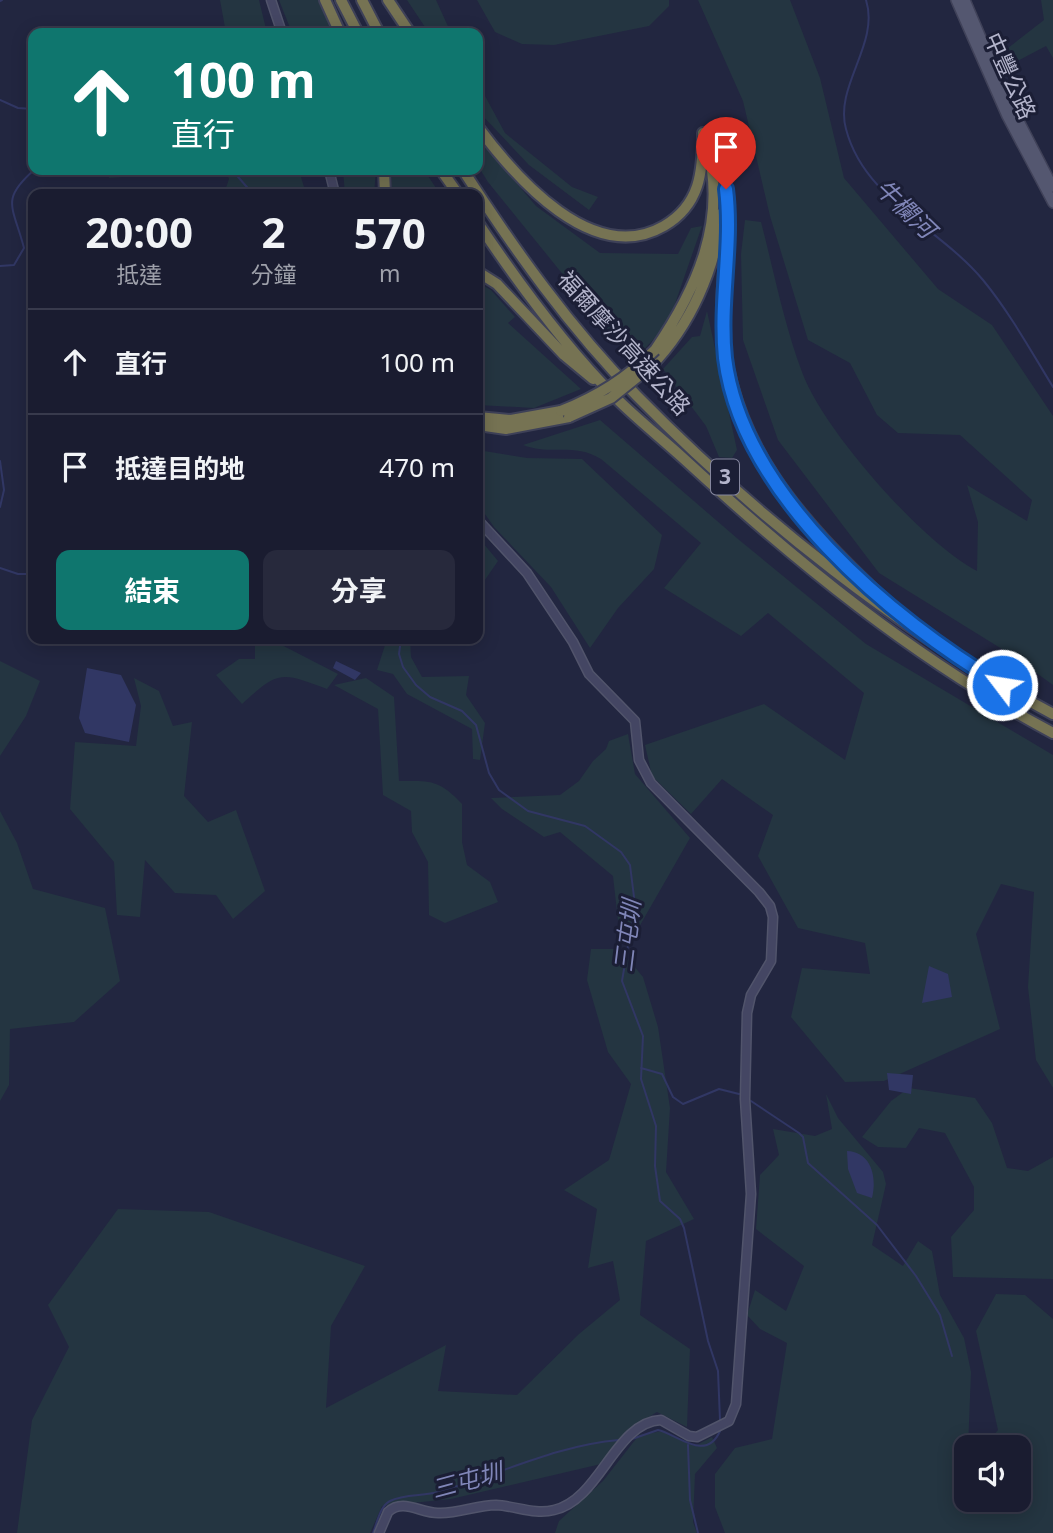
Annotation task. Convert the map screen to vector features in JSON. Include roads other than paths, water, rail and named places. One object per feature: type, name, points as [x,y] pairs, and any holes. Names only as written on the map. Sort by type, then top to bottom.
[{"type":"highway","points":[[325,0],[339,28]]},
{"type":"highway","points":[[341,0],[355,28]]},
{"type":"highway","points":[[362,0],[376,28]]},
{"type":"highway","points":[[388,0],[407,28]]},
{"type":"highway","points":[[483,133],[529,186],[557,211],[602,233],[622,237],[652,232],[678,218],[690,204],[703,167],[703,134],[712,164],[714,191],[706,254],[677,318],[655,350],[633,372],[565,414],[510,420],[483,417]]},
{"type":"highway","points":[[483,426],[506,429],[565,414],[611,398],[651,366],[684,324],[710,267],[726,189],[728,211],[722,316],[726,360],[734,400],[752,441],[798,512],[831,549],[913,627]]},
{"type":"highway","name":"福爾摩沙高速公路","points":[[483,201],[551,297],[636,396],[749,498],[850,583],[967,664],[1053,714]]},
{"type":"highway","name":"福爾摩沙高速公路","points":[[483,230],[545,314],[615,398],[765,533],[829,584],[967,682],[1053,733]]},
{"type":"highway","points":[[483,275],[497,284],[564,355],[615,398]]},
{"type":"main road","name":"中豐公路","points":[[956,0],[995,80],[1053,187]]},
{"type":"main road","name":"中豐公路","points":[[965,0],[1033,170],[1053,203]]},
{"type":"street","points":[[271,0],[280,28]]},
{"type":"street","points":[[379,1533],[388,1512],[403,1505],[439,1513],[492,1505],[538,1512],[564,1507],[605,1467],[639,1425],[661,1420],[689,1436],[697,1437],[725,1424],[733,1416],[738,1379],[751,1194],[745,1099],[747,1013],[751,995],[766,970],[773,950],[770,906],[650,783],[639,760],[635,721],[589,674],[573,642],[527,573],[483,525]]},
{"type":"water","points":[[336,661],[361,673],[355,680],[333,668]]},
{"type":"water","points":[[87,668],[121,675],[136,705],[129,742],[85,733],[79,718]]},
{"type":"water","points":[[929,966],[948,974],[952,997],[922,1003]]},
{"type":"water","points":[[887,1073],[913,1075],[911,1094],[889,1090]]},
{"type":"water","points":[[847,1151],[862,1156],[871,1167],[874,1182],[872,1198],[857,1193],[848,1169]]},
{"type":"waterway","name":"牛欄河","points":[[866,0],[869,16],[867,33],[846,97],[844,113],[846,129],[855,153],[869,175],[886,194],[966,261],[983,280],[1053,387]]},
{"type":"waterway","name":"三屯圳","points":[[0,100],[18,108],[28,109]]},
{"type":"waterway","name":"三屯圳","points":[[0,266],[14,265],[24,248],[12,204],[17,189],[28,175]]},
{"type":"waterway","points":[[236,175],[249,189]]},
{"type":"waterway","name":"三屯圳","points":[[0,461],[4,490],[0,507]]},
{"type":"waterway","name":"三屯圳","points":[[0,568],[28,574]]},
{"type":"waterway","name":"三屯圳","points":[[400,644],[399,654],[403,667],[416,685],[430,697],[462,711],[476,725],[489,773],[499,790],[528,811],[585,826],[621,852],[630,865],[635,905],[622,981],[643,1036],[641,1079],[656,1126],[655,1166],[660,1201],[680,1219],[684,1228],[708,1341],[718,1371],[720,1420]]},
{"type":"waterway","points":[[641,1068],[662,1074],[673,1097],[683,1104],[719,1089],[739,1094]]},
{"type":"waterway","points":[[751,1101],[799,1133],[803,1137],[808,1163],[877,1225],[916,1276],[940,1315],[952,1356]]},
{"type":"waterway","name":"三屯圳","points":[[632,1439],[658,1430],[699,1446],[707,1445],[720,1431]]},
{"type":"waterway","name":"三屯圳","points":[[373,1533],[384,1507],[395,1499],[438,1492],[550,1454],[619,1440]]},
{"type":"waterway","points":[[688,1445],[690,1500],[698,1533]]}]
